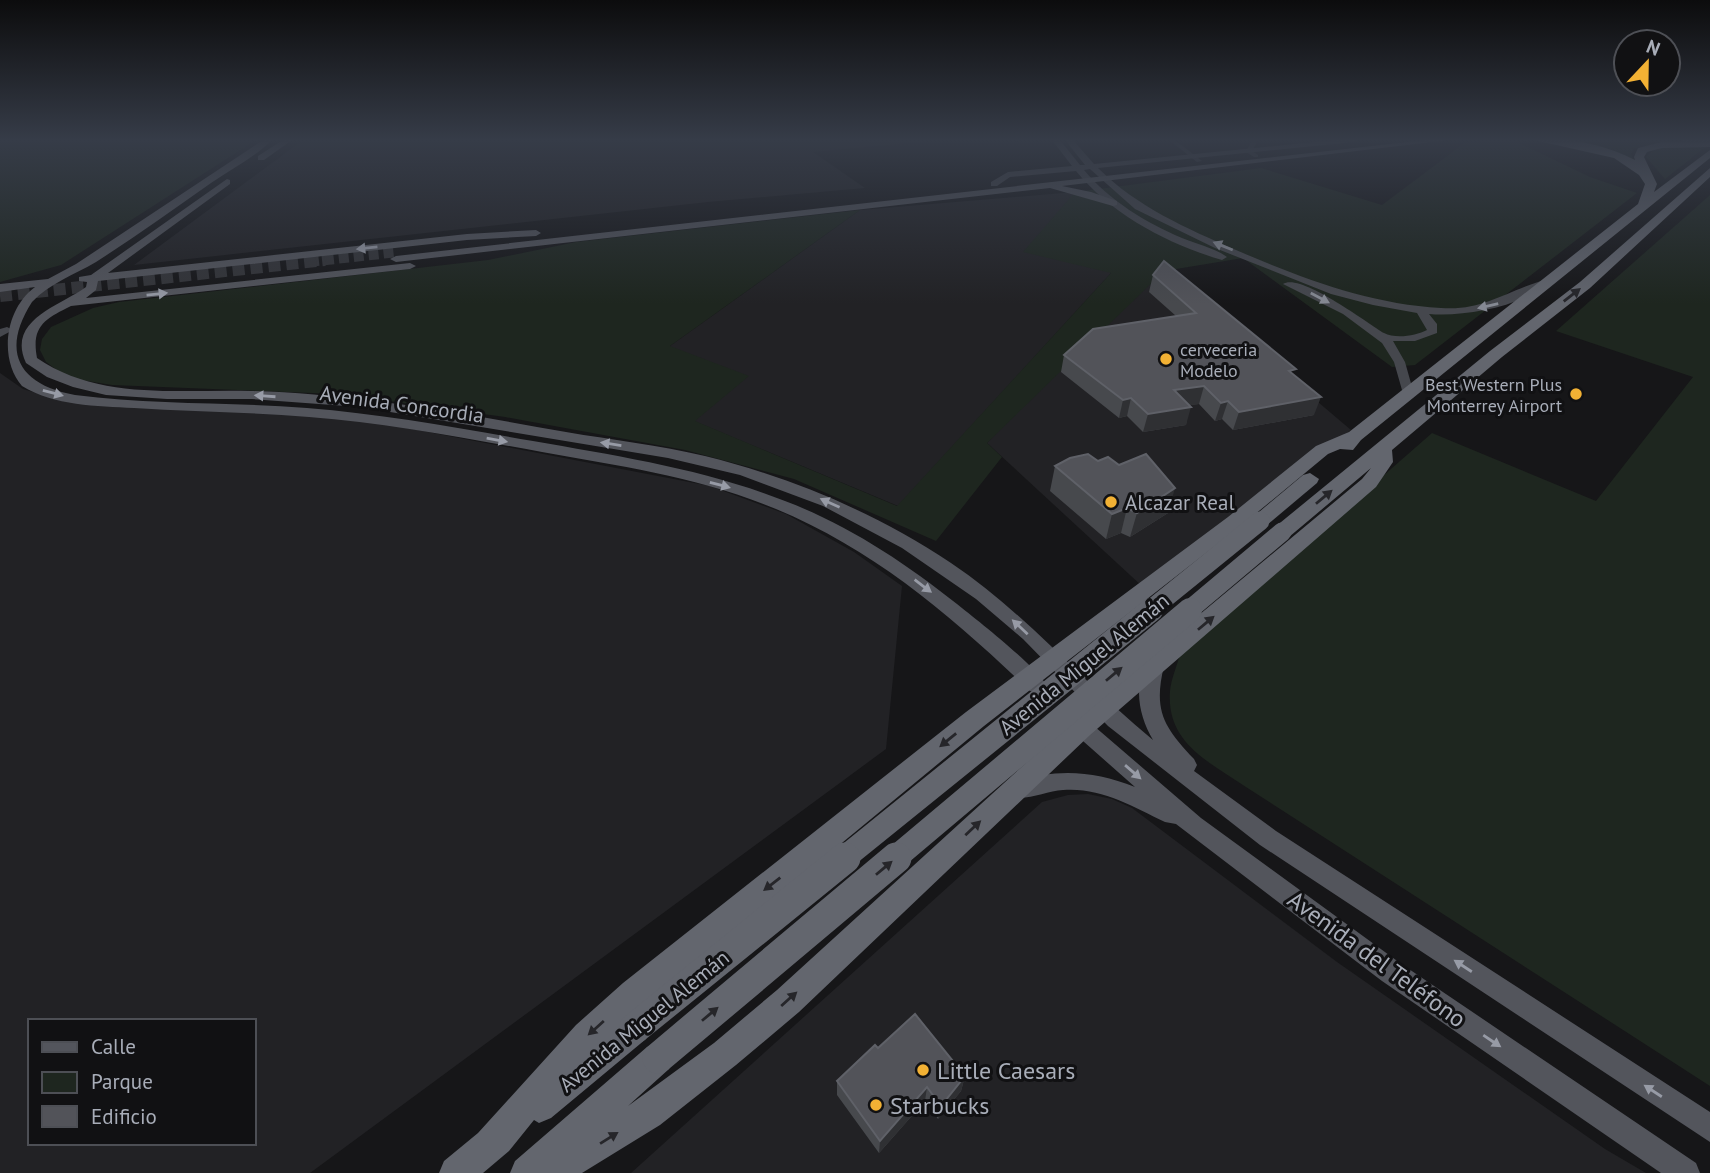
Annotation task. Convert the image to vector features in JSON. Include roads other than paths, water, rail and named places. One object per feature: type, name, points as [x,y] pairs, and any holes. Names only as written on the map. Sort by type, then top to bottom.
[{"type":"highway","points":[[1644,204],[1648,195]]},
{"type":"highway","name":"Avenida Miguel Alemán","points":[[527,1173],[1362,449],[1408,394],[1656,195]]},
{"type":"highway","name":"Avenida Miguel Alemán","points":[[456,1173],[1362,449],[1496,354],[1585,285],[1684,195]]},
{"type":"highway","points":[[1677,204],[1696,195]]},
{"type":"highway","points":[[488,1147],[587,1037],[634,994],[975,719],[1322,450],[1362,449],[1384,462],[1369,484],[1092,718],[788,1001],[657,1107],[550,1173]]},
{"type":"highway","points":[[1120,609],[1115,619],[1115,632],[1128,644],[1143,650],[1177,648]]},
{"type":"highway","points":[[975,719],[996,720],[1015,729],[1028,743],[1036,769]]},
{"type":"main road","name":"Avenida Concordia","points":[[188,195],[96,257],[29,297],[3,334],[6,370],[32,386],[74,398],[144,405],[298,411],[408,424],[604,459],[739,490],[815,520],[911,577],[971,625],[1028,678],[1092,718]]},
{"type":"main road","points":[[28,350],[30,331],[44,316],[92,288],[93,278],[210,195]]},
{"type":"main road","points":[[397,256],[904,195]]},
{"type":"main road","points":[[1,295],[55,282],[154,270],[467,237],[557,236],[922,195]]},
{"type":"main road","points":[[1093,195],[1131,203],[1171,224],[1287,273],[1359,298],[1421,311],[1474,309],[1503,303],[1551,280]]},
{"type":"main road","points":[[1112,195],[1169,236],[1312,294],[1382,337],[1401,365],[1408,394]]},
{"type":"main road","points":[[1,295],[21,309],[111,300],[469,260],[557,236]]},
{"type":"main road","points":[[132,250],[124,261],[128,266],[154,270]]},
{"type":"main road","points":[[1,295],[96,257]]},
{"type":"main road","points":[[132,296],[115,295],[109,292],[110,288],[117,281],[140,272]]},
{"type":"main road","points":[[28,350],[53,323],[111,300]]},
{"type":"main road","points":[[1382,337],[1410,338],[1433,331],[1421,311]]},
{"type":"main road","name":"Avenida Concordia","points":[[28,350],[31,360],[48,374],[85,386],[139,392],[300,398],[411,410],[660,452],[756,475],[854,513],[913,546],[982,595],[1019,625],[1052,660],[1092,718]]},
{"type":"main road","points":[[1154,666],[1149,682],[1148,704],[1153,724],[1192,770],[1268,838]]},
{"type":"main road","name":"Avenida del Teléfono","points":[[1092,718],[1193,825],[1391,972],[1686,1173]]},
{"type":"main road","name":"Avenida del Teléfono","points":[[1092,718],[1268,838],[1710,1128]]},
{"type":"main road","points":[[1014,790],[1062,779],[1096,782],[1193,825]]},
{"type":"tunnel","points":[[309,262],[398,252]]},
{"type":"tunnel","points":[[0,296],[325,260]]},
{"type":"place","name":"cerveceria Modelo","points":[[1166,359]]},
{"type":"place","name":"Best Western Plus Monterrey Airport","points":[[1576,394]]},
{"type":"place","name":"Alcazar Real","points":[[1111,502]]},
{"type":"place","name":"Little Caesars","points":[[923,1070]]},
{"type":"place","name":"Starbucks","points":[[876,1105]]}]
